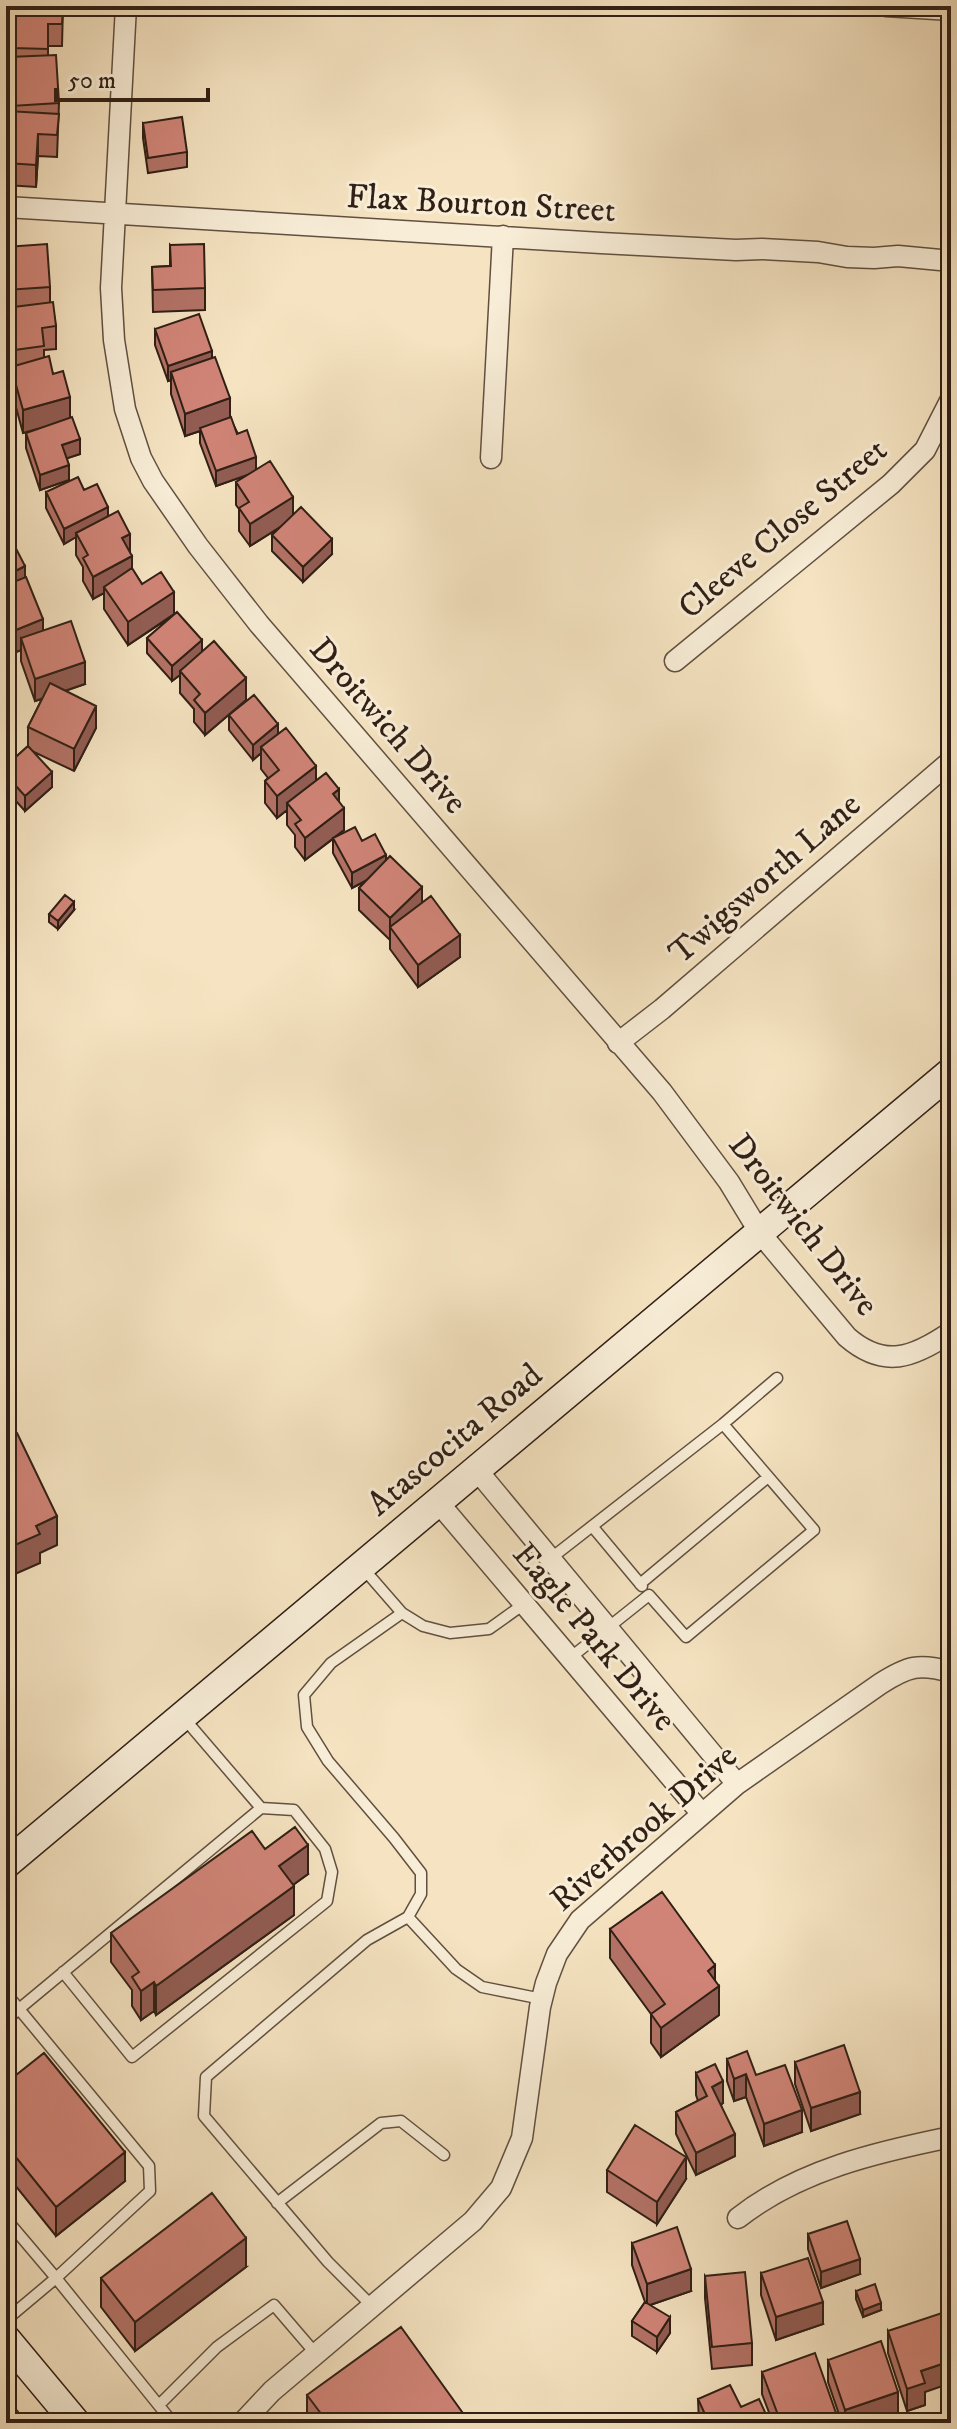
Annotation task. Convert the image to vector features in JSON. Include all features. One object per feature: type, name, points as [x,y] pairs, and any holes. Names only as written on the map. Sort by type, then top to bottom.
[{"type":"main road","name":"Atascocita Road","points":[[6,1864],[951,1072]]},
{"type":"main road","points":[[6,2339],[76,2423]]},
{"type":"street","name":"Droitwich Drive","points":[[126,6],[111,288],[114,340],[125,409],[132,434],[153,481],[198,546],[259,624],[675,1108],[729,1182],[760,1233],[847,1337],[863,1351],[899,1357],[920,1351],[951,1332]]},
{"type":"street","points":[[886,6],[951,10]]},
{"type":"street","name":"Flax Bourton Street","points":[[6,207],[951,261]]},
{"type":"street","points":[[491,458],[503,236]]},
{"type":"street","name":"Cleeve Close Street","points":[[675,661],[891,484],[925,450],[951,399]]},
{"type":"street","name":"Twigsworth Lane","points":[[618,1043],[662,1009],[951,761]]},
{"type":"street","name":"Eagle Park Drive","points":[[476,1469],[737,1784]]},
{"type":"street","name":"Eagle Park Drive","points":[[437,1501],[702,1814]]},
{"type":"street","name":"Riverbrook Drive","points":[[242,2423],[272,2391],[473,2221],[501,2188],[522,2138],[542,1999],[557,1954],[580,1920],[737,1784],[880,1684],[903,1670],[923,1665],[951,1672]]},
{"type":"street","points":[[738,2218],[780,2190],[822,2172],[871,2155],[951,2137]]},
{"type":"lane","points":[[550,1559],[777,1378]]},
{"type":"lane","points":[[592,1526],[686,1637],[814,1530],[723,1424]]},
{"type":"lane","points":[[640,1584],[768,1477]]},
{"type":"lane","points":[[360,1566],[402,1613],[423,1626],[450,1633],[489,1629],[524,1604]]},
{"type":"lane","points":[[570,1658],[649,1595]]},
{"type":"lane","points":[[372,2306],[328,2262],[204,2116],[206,2077],[367,1940],[408,1917],[421,1894],[421,1873],[328,1761],[307,1727],[304,1695],[331,1663],[402,1613]]},
{"type":"lane","points":[[182,1716],[261,1808]]},
{"type":"lane","points":[[6,2020],[63,1972],[261,1808],[294,1810],[325,1849],[332,1872],[327,1901],[132,2057],[63,1972]]},
{"type":"lane","points":[[408,1917],[456,1969],[482,1987],[542,1999]]},
{"type":"lane","points":[[6,1993],[149,2166],[150,2191],[6,2320]]},
{"type":"lane","points":[[277,2203],[381,2123],[401,2121],[444,2155]]},
{"type":"lane","points":[[6,2219],[173,2423]]},
{"type":"lane","points":[[159,2405],[217,2347],[274,2305],[316,2354]]},
{"type":"building","points":[[14,6],[63,6],[62,24],[48,24],[48,49],[13,48]]},
{"type":"building","points":[[56,55],[59,103],[11,106],[9,57]]},
{"type":"building","points":[[7,111],[59,114],[57,135],[38,134],[36,165],[6,163]]},
{"type":"building","points":[[182,117],[187,152],[148,158],[143,123]]},
{"type":"building","points":[[47,244],[50,287],[6,290],[6,247]]},
{"type":"building","points":[[204,244],[205,288],[153,290],[152,267],[171,266],[170,245]]},
{"type":"building","points":[[53,302],[56,326],[42,328],[44,346],[7,351],[6,308]]},
{"type":"building","points":[[199,314],[212,351],[168,366],[155,329]]},
{"type":"building","points":[[49,356],[53,374],[63,371],[70,397],[23,410],[11,367]]},
{"type":"building","points":[[215,357],[230,398],[185,414],[171,372]]},
{"type":"building","points":[[72,417],[80,439],[62,445],[69,465],[40,475],[26,433]]},
{"type":"building","points":[[231,417],[237,434],[247,430],[256,457],[216,471],[200,428]]},
{"type":"building","points":[[270,461],[293,497],[250,524],[239,508],[249,502],[236,482]]},
{"type":"building","points":[[78,477],[84,490],[97,484],[108,507],[64,529],[46,492]]},
{"type":"building","points":[[301,507],[332,539],[303,567],[272,535]]},
{"type":"building","points":[[118,511],[130,534],[122,538],[132,556],[93,577],[83,558],[88,555],[76,533]]},
{"type":"building","points":[[6,529],[25,566],[6,576]]},
{"type":"building","points":[[132,568],[142,584],[161,572],[174,592],[128,622],[104,587]]},
{"type":"building","points":[[26,577],[43,619],[6,634],[6,585]]},
{"type":"building","points":[[177,612],[202,640],[172,666],[147,638]]},
{"type":"building","points":[[71,621],[85,662],[35,679],[21,638]]},
{"type":"building","points":[[214,641],[246,678],[205,713],[194,700],[200,694],[180,671]]},
{"type":"building","points":[[50,683],[96,706],[74,749],[28,727]]},
{"type":"building","points":[[254,695],[278,724],[253,745],[229,715]]},
{"type":"building","points":[[286,728],[316,766],[277,796],[265,781],[279,770],[261,747]]},
{"type":"building","points":[[28,746],[52,772],[25,796],[6,775],[6,766]]},
{"type":"building","points":[[326,773],[339,789],[333,794],[344,808],[305,838],[295,824],[301,820],[287,803]]},
{"type":"building","points":[[355,827],[362,841],[375,834],[386,855],[352,873],[333,838]]},
{"type":"building","points":[[390,856],[422,887],[390,918],[359,888]]},
{"type":"building","points":[[65,895],[74,902],[58,921],[49,914]]},
{"type":"building","points":[[431,896],[460,935],[418,965],[390,927]]},
{"type":"building","points":[[17,1433],[57,1516],[36,1526],[40,1534],[6,1549],[6,1438]]},
{"type":"building","points":[[295,1827],[308,1845],[279,1866],[294,1886],[156,1986],[154,1982],[141,1991],[132,1977],[139,1972],[111,1933],[252,1831],[265,1849]]},
{"type":"building","points":[[662,1892],[715,1965],[708,1971],[719,1986],[661,2028],[651,2014],[665,2004],[610,1929]]},
{"type":"building","points":[[844,2045],[860,2092],[811,2108],[795,2062]]},
{"type":"building","points":[[747,2051],[756,2075],[785,2065],[802,2110],[764,2124],[746,2074],[734,2079],[727,2059]]},
{"type":"building","points":[[44,2053],[125,2152],[56,2207],[6,2145],[6,2083]]},
{"type":"building","points":[[715,2064],[723,2081],[712,2087],[735,2134],[696,2153],[676,2112],[707,2096],[696,2073]]},
{"type":"building","points":[[635,2125],[686,2157],[657,2202],[607,2170]]},
{"type":"building","points":[[212,2193],[246,2238],[135,2322],[101,2278]]},
{"type":"building","points":[[847,2221],[860,2259],[821,2272],[808,2234]]},
{"type":"building","points":[[677,2227],[691,2269],[647,2284],[632,2243]]},
{"type":"building","points":[[808,2258],[823,2302],[776,2317],[761,2273]]},
{"type":"building","points":[[745,2272],[752,2343],[712,2347],[705,2276]]},
{"type":"building","points":[[875,2284],[881,2303],[863,2310],[856,2291]]},
{"type":"building","points":[[645,2302],[670,2317],[657,2337],[632,2321]]},
{"type":"building","points":[[942,2313],[951,2340],[951,2361],[921,2371],[925,2383],[907,2389],[888,2331]]},
{"type":"building","points":[[401,2327],[470,2423],[328,2423],[307,2395]]},
{"type":"building","points":[[881,2341],[898,2392],[845,2410],[828,2360]]},
{"type":"building","points":[[815,2353],[836,2413],[809,2423],[781,2423],[762,2372]]},
{"type":"building","points":[[730,2385],[741,2407],[759,2399],[770,2423],[709,2423],[698,2399]]}]
